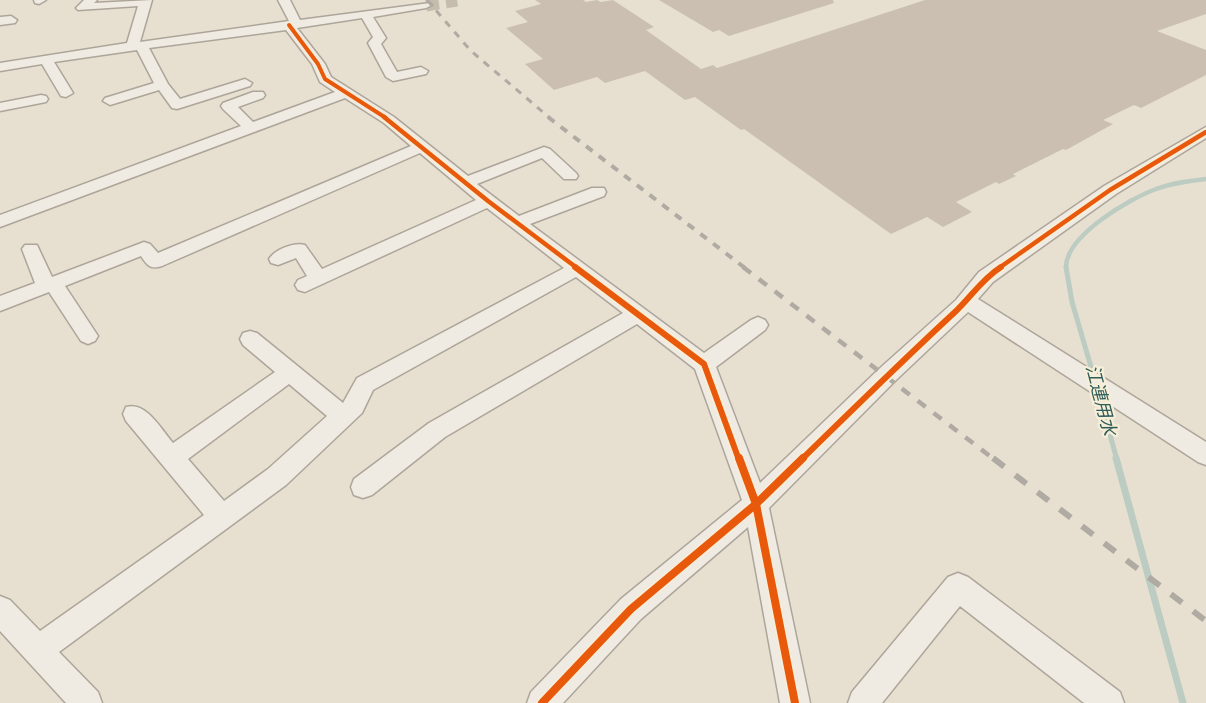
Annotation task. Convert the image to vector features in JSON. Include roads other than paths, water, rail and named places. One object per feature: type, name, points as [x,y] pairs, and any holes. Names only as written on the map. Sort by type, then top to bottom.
[{"type":"street","points":[[91,0],[82,9],[146,1],[136,46],[177,105],[245,83]]},
{"type":"street","points":[[284,0],[293,25],[318,64],[324,79],[389,120],[516,223],[704,364],[756,504],[795,703]]},
{"type":"street","points":[[0,68],[136,46],[293,25],[355,12],[420,4]]},
{"type":"street","points":[[355,12],[380,38],[374,43],[393,77],[421,71]]},
{"type":"street","points":[[46,60],[66,93]]},
{"type":"street","points":[[110,101],[162,85]]},
{"type":"street","points":[[0,221],[345,93]]},
{"type":"street","points":[[251,128],[228,106],[258,95]]},
{"type":"street","points":[[0,107],[41,99]]},
{"type":"street","points":[[542,703],[632,609],[756,504],[966,301],[987,277],[1110,190],[1206,132]]},
{"type":"street","points":[[0,304],[144,248],[155,262],[422,147]]},
{"type":"street","points":[[465,183],[544,152],[570,176]]},
{"type":"street","points":[[516,223],[598,192]]},
{"type":"street","points":[[278,259],[299,249],[312,282],[488,201]]},
{"type":"street","points":[[31,249],[50,285],[88,336]]},
{"type":"street","points":[[38,650],[277,477],[354,406],[365,384],[576,269]]},
{"type":"street","points":[[966,301],[1206,455]]},
{"type":"street","points":[[363,487],[437,430],[638,314]]},
{"type":"street","points":[[704,364],[758,325]]},
{"type":"street","points":[[250,339],[343,416]]},
{"type":"street","points":[[171,458],[290,372]]},
{"type":"street","points":[[134,414],[222,517]]},
{"type":"street","points":[[863,703],[958,587],[1109,703]]},
{"type":"street","points":[[0,610],[87,703]]},
{"type":"waterway","name":"江連用水","points":[[1066,267],[1068,256],[1076,244],[1100,220],[1115,210],[1162,187],[1206,179]]},
{"type":"waterway","name":"江連用水","points":[[1066,267],[1072,302],[1094,377]]},
{"type":"waterway","name":"江連用水","points":[[1098,391],[1117,460]]},
{"type":"waterway","name":"江連用水","points":[[1116,458],[1183,703]]},
{"type":"tunnel","points":[[426,5],[457,0]]},
{"type":"railway","points":[[427,0],[471,51],[550,118]]},
{"type":"railway","points":[[548,117],[745,268]]},
{"type":"railway","points":[[743,267],[995,460]]},
{"type":"railway","points":[[993,458],[1206,621]]}]
